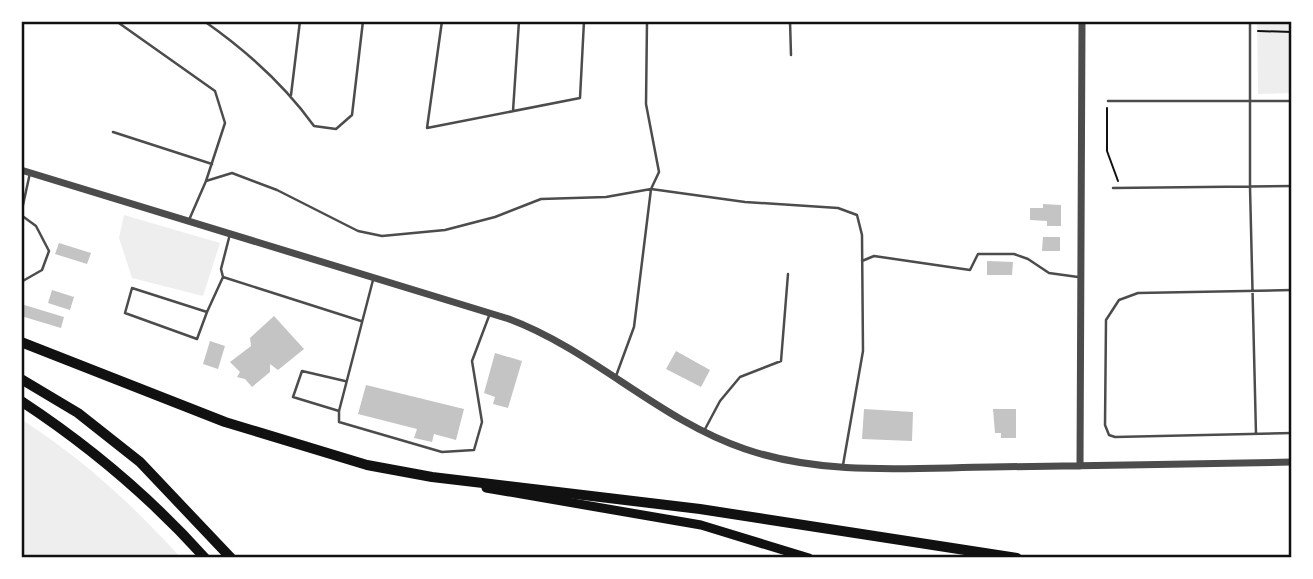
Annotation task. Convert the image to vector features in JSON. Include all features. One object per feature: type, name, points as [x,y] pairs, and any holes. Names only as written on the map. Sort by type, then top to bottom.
[{"type":"highway","points":[[21,342],[225,422],[367,465],[432,477],[700,509],[1017,558]]},
{"type":"highway","points":[[21,379],[78,413],[140,462],[231,557]]},
{"type":"highway","points":[[21,401],[53,422],[129,483],[205,558]]},
{"type":"main road","points":[[432,477],[596,509],[701,525],[809,558]]},
{"type":"street","points":[[1080,466],[1082,21]]},
{"type":"street","points":[[21,170],[491,313],[559,340],[704,431],[767,456],[843,469],[1292,462]]},
{"type":"lane","points":[[116,21],[215,90],[225,123],[206,181],[188,222]]},
{"type":"lane","points":[[204,21],[247,51],[291,95],[314,126],[336,129],[352,115],[363,21]]},
{"type":"lane","points":[[291,95],[300,21]]},
{"type":"lane","points":[[442,21],[427,128],[580,98],[584,21]]},
{"type":"lane","points":[[513,111],[519,21]]},
{"type":"lane","points":[[616,376],[634,327],[651,189],[659,172],[646,104],[647,21]]},
{"type":"lane","points":[[790,21],[791,55]]},
{"type":"lane","points":[[1250,21],[1250,187],[1256,433]]},
{"type":"lane","points":[[1108,102],[1292,101]]},
{"type":"lane","points":[[113,132],[212,164]]},
{"type":"lane","points":[[21,282],[42,270],[49,251],[36,226],[21,214],[30,173]]},
{"type":"lane","points":[[206,181],[232,173],[277,190],[358,231],[382,236],[445,230],[495,217],[541,199],[606,197],[651,189],[745,202],[838,208],[857,215],[862,235],[863,351],[843,469]]},
{"type":"lane","points":[[1113,188],[1292,186]]},
{"type":"lane","points":[[207,312],[132,288],[125,313],[197,339],[223,277],[221,269],[230,234]]},
{"type":"lane","points":[[862,261],[874,256],[970,270],[978,254],[993,252],[1028,259],[1049,273],[1082,277]]},
{"type":"lane","points":[[704,431],[720,401],[740,377],[781,361],[788,274]]},
{"type":"lane","points":[[223,277],[361,321]]},
{"type":"lane","points":[[374,277],[345,382],[339,422],[442,452],[474,450],[482,422],[472,361],[491,313]]},
{"type":"lane","points":[[1292,290],[1138,293],[1115,303],[1108,313],[1105,327],[1105,425],[1109,435],[1292,433]]},
{"type":"lane","points":[[339,411],[293,397],[302,371],[345,382]]},
{"type":"path","points":[[1250,30],[1292,32]]},
{"type":"path","points":[[1108,102],[1107,151],[1121,188]]},
{"type":"shaded area","points":[[1257,21],[1292,21],[1292,93],[1258,94]]},
{"type":"shaded area","points":[[124,215],[220,243],[203,296],[132,278],[119,238]]},
{"type":"shaded area","points":[[21,419],[66,450],[106,483],[181,558],[21,558]]},
{"type":"building","points":[[1043,204],[1061,205],[1061,226],[1047,226],[1047,221],[1030,220],[1030,208],[1043,208]]},
{"type":"building","points":[[1043,237],[1060,237],[1060,251],[1042,251]]},
{"type":"building","points":[[59,243],[91,253],[87,264],[55,254]]},
{"type":"building","points":[[987,261],[1013,262],[1012,275],[987,275]]},
{"type":"building","points":[[52,290],[74,297],[70,310],[48,303]]},
{"type":"building","points":[[21,304],[64,317],[61,328],[21,316]]},
{"type":"building","points":[[274,316],[304,349],[278,370],[270,364],[270,372],[252,387],[245,379],[237,377],[240,372],[230,362],[251,346],[250,338]]},
{"type":"building","points":[[210,341],[225,346],[218,369],[203,364]]},
{"type":"building","points":[[676,351],[710,370],[701,387],[666,369]]},
{"type":"building","points":[[495,353],[522,361],[508,408],[493,404],[495,397],[484,393]]},
{"type":"building","points":[[366,385],[464,409],[456,440],[434,434],[432,442],[414,438],[417,429],[358,414]]},
{"type":"building","points":[[864,409],[913,412],[912,441],[862,439]]},
{"type":"building","points":[[993,409],[1016,409],[1016,438],[1001,438],[1001,433],[995,433]]}]
